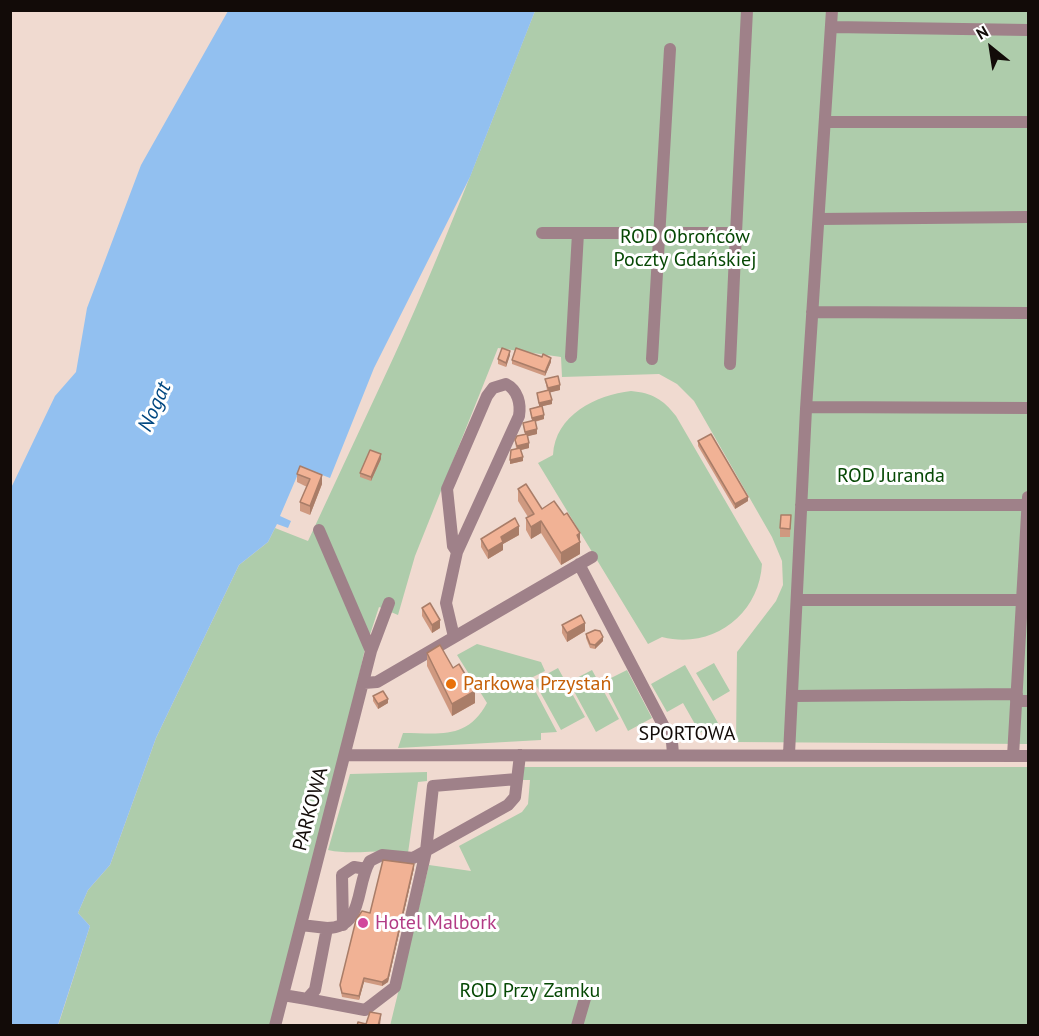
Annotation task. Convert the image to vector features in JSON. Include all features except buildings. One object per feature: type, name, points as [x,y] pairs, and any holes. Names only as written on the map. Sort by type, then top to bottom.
[{"type":"street","points":[[730,364],[747,10]]},
{"type":"street","points":[[789,754],[812,312],[832,10]]},
{"type":"street","points":[[832,27],[1029,30]]},
{"type":"street","points":[[652,359],[670,49]]},
{"type":"street","points":[[825,122],[1029,122]]},
{"type":"street","points":[[819,219],[1029,217]]},
{"type":"street","points":[[542,233],[736,233]]},
{"type":"street","points":[[570,357],[578,233]]},
{"type":"street","points":[[812,312],[1029,313]]},
{"type":"street","points":[[454,637],[446,603],[457,552],[519,416],[518,398],[511,387],[506,384],[494,388],[487,396],[447,489],[453,546],[457,552]]},
{"type":"street","points":[[807,407],[1029,408]]},
{"type":"street","points":[[1013,756],[1025,626],[1022,600],[1029,496]]},
{"type":"street","points":[[801,505],[1028,505]]},
{"type":"street","points":[[320,530],[371,651]]},
{"type":"street","points":[[364,683],[377,682],[592,557]]},
{"type":"street","points":[[579,564],[672,742],[673,754]]},
{"type":"street","points":[[797,600],[1022,600]]},
{"type":"street","name":"PARKOWA","points":[[275,1026],[371,651],[389,603]]},
{"type":"street","points":[[792,696],[1020,698]]},
{"type":"street","points":[[302,925],[327,928],[343,925],[353,916],[370,861],[382,855],[413,858],[508,805],[515,797],[520,754]]},
{"type":"street","name":"SPORTOWA","points":[[346,755],[1029,756]]},
{"type":"street","points":[[283,995],[364,1010],[379,997],[393,990],[426,851],[433,786],[517,779]]},
{"type":"street","points":[[343,925],[342,875],[354,867],[366,869]]},
{"type":"street","points":[[307,999],[315,990],[327,928]]},
{"type":"street","points":[[577,1026],[586,995]]},
{"type":"green space","points":[[535,11],[1028,11],[1028,744],[736,742],[737,652],[776,601],[783,585],[782,561],[772,537],[694,401],[677,384],[659,374],[562,377],[561,357],[498,348],[415,556],[398,615],[379,607],[364,653],[319,856],[275,1025],[58,1026],[90,926],[78,913],[88,890],[110,865],[156,738],[239,565],[268,542],[275,528],[308,541],[424,289]]},
{"type":"green space","points":[[631,391],[645,393],[656,398],[676,416],[762,564],[759,582],[752,599],[742,613],[715,633],[681,640],[662,637],[648,644],[538,463],[553,455],[555,441],[569,418],[591,402]]},
{"type":"green space","points":[[477,644],[541,662],[545,671],[529,679],[557,732],[541,733],[541,740],[398,748],[403,733],[451,732],[471,723],[479,715],[487,703],[457,655]]},
{"type":"green space","points":[[714,663],[730,691],[713,701],[696,673]]},
{"type":"green space","points":[[685,665],[718,723],[700,733],[683,703],[667,712],[651,684]]},
{"type":"green space","points":[[558,668],[585,717],[561,730],[534,681]]},
{"type":"green space","points":[[592,670],[619,719],[596,732],[569,682]]},
{"type":"green space","points":[[627,670],[652,718],[628,731],[603,682]]},
{"type":"green space","name":"ROD Przy Zamku","points":[[523,767],[1028,767],[1028,1025],[390,1026],[429,865],[471,871],[459,846],[522,812],[528,804],[530,780],[522,780]]},
{"type":"green space","points":[[427,772],[427,781],[418,782],[408,853],[328,850],[350,774]]},
{"type":"water","name":"Nogat","points":[[228,11],[535,11],[470,177],[374,368],[330,478],[301,467],[280,516],[291,521],[288,528],[277,524],[268,542],[239,565],[156,738],[110,865],[88,890],[78,913],[90,926],[58,1025],[11,1026],[11,488],[55,396],[76,372],[87,308],[141,165]]},
{"type":"place","name":"Parkowa Przystań","points":[[451,684]]},
{"type":"place","name":"Hotel Malbork","points":[[363,923]]},
{"type":"park label","name":"ROD Obrońców Poczty Gdańskiej","points":[[685,248]]},
{"type":"park label","name":"ROD Juranda","points":[[891,476]]}]
